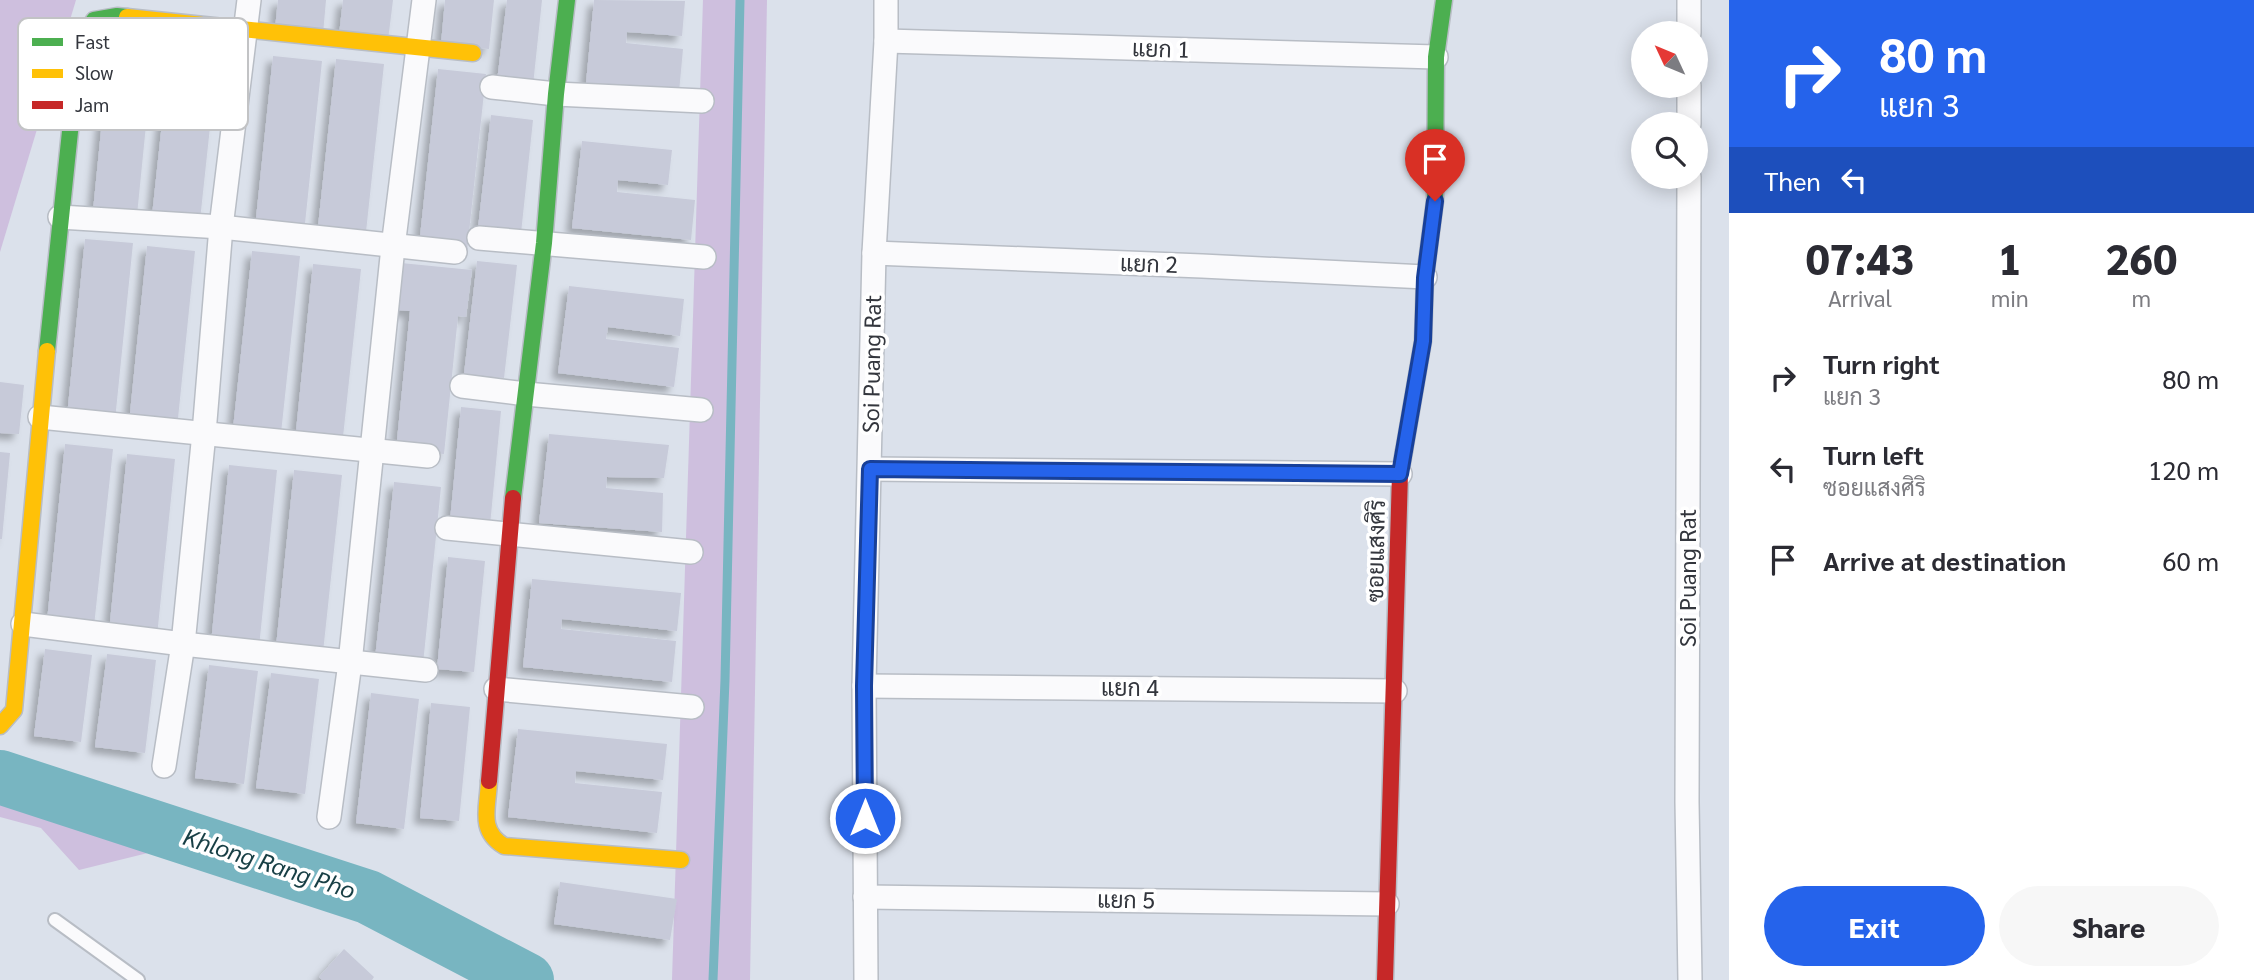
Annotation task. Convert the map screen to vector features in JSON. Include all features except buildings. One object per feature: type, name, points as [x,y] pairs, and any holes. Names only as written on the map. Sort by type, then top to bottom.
[{"type":"street","points":[[247,18],[249,0]]},
{"type":"street","points":[[329,817],[350,663],[393,247],[424,0]]},
{"type":"street","points":[[567,0],[544,243],[508,534],[486,828],[494,840],[504,846],[681,860]]},
{"type":"street","name":"Soi Puang Rat","points":[[866,980],[864,686],[874,253],[886,0]]},
{"type":"street","name":"ซอยแสงศิริ","points":[[1385,980],[1400,474],[1423,341],[1425,278],[1435,201],[1436,57],[1444,0]]},
{"type":"street","points":[[1689,0],[1689,21]]},
{"type":"street","points":[[106,18],[135,18]]},
{"type":"street","points":[[248,30],[418,45],[473,53]]},
{"type":"street","name":"แยก 1","points":[[886,41],[1436,57]]},
{"type":"street","points":[[492,87],[556,94],[702,102]]},
{"type":"street","points":[[0,726],[14,709],[40,417],[70,130]]},
{"type":"street","points":[[164,766],[183,644],[221,227],[233,130]]},
{"type":"street","name":"Soi Puang Rat","points":[[1689,189],[1687,803],[1690,980]]},
{"type":"street","points":[[61,216],[221,227],[454,253]]},
{"type":"street","points":[[479,238],[704,257]]},
{"type":"street","name":"แยก 2","points":[[874,253],[1425,278]]},
{"type":"street","points":[[462,386],[701,410]]},
{"type":"street","points":[[40,417],[428,456]]},
{"type":"street","points":[[870,469],[1400,474]]},
{"type":"street","points":[[447,528],[691,552]]},
{"type":"street","points":[[23,624],[426,670]]},
{"type":"street","name":"แยก 4","points":[[864,686],[1395,691]]},
{"type":"street","points":[[496,689],[692,707]]},
{"type":"street","name":"แยก 5","points":[[865,897],[1387,904]]},
{"type":"lane","points":[[55,920],[138,980]]},
{"type":"shaded area","points":[[0,0],[76,0],[71,18],[18,18],[18,130],[37,130],[0,252]]},
{"type":"shaded area","points":[[703,0],[767,0],[750,980],[672,980]]},
{"type":"shaded area","points":[[0,793],[164,849],[79,870],[41,828],[0,817]]},
{"type":"waterway","points":[[713,980],[725,680],[740,0]]},
{"type":"waterway","name":"Khlong Rang Pho","points":[[0,777],[368,897],[527,980]]},
{"type":"traffic: fast","points":[[513,498],[544,243],[567,0]]},
{"type":"traffic: fast","points":[[1404,451],[1423,341],[1425,277],[1435,201],[1436,57],[1444,0]]},
{"type":"traffic: fast","points":[[106,18],[127,17]]},
{"type":"traffic: fast","points":[[47,351],[70,130]]},
{"type":"traffic: slow","points":[[127,17],[137,18]]},
{"type":"traffic: slow","points":[[248,30],[473,53]]},
{"type":"traffic: slow","points":[[0,726],[14,710],[47,351]]},
{"type":"traffic: slow","points":[[489,781],[486,818],[491,833],[504,846],[681,860]]},
{"type":"traffic: jam","points":[[1385,980],[1400,474],[1404,451]]},
{"type":"traffic: jam","points":[[489,781],[513,498]]},
{"type":"route","points":[[865,818],[864,686],[870,469],[1400,474],[1423,341],[1425,278],[1435,201]]}]
